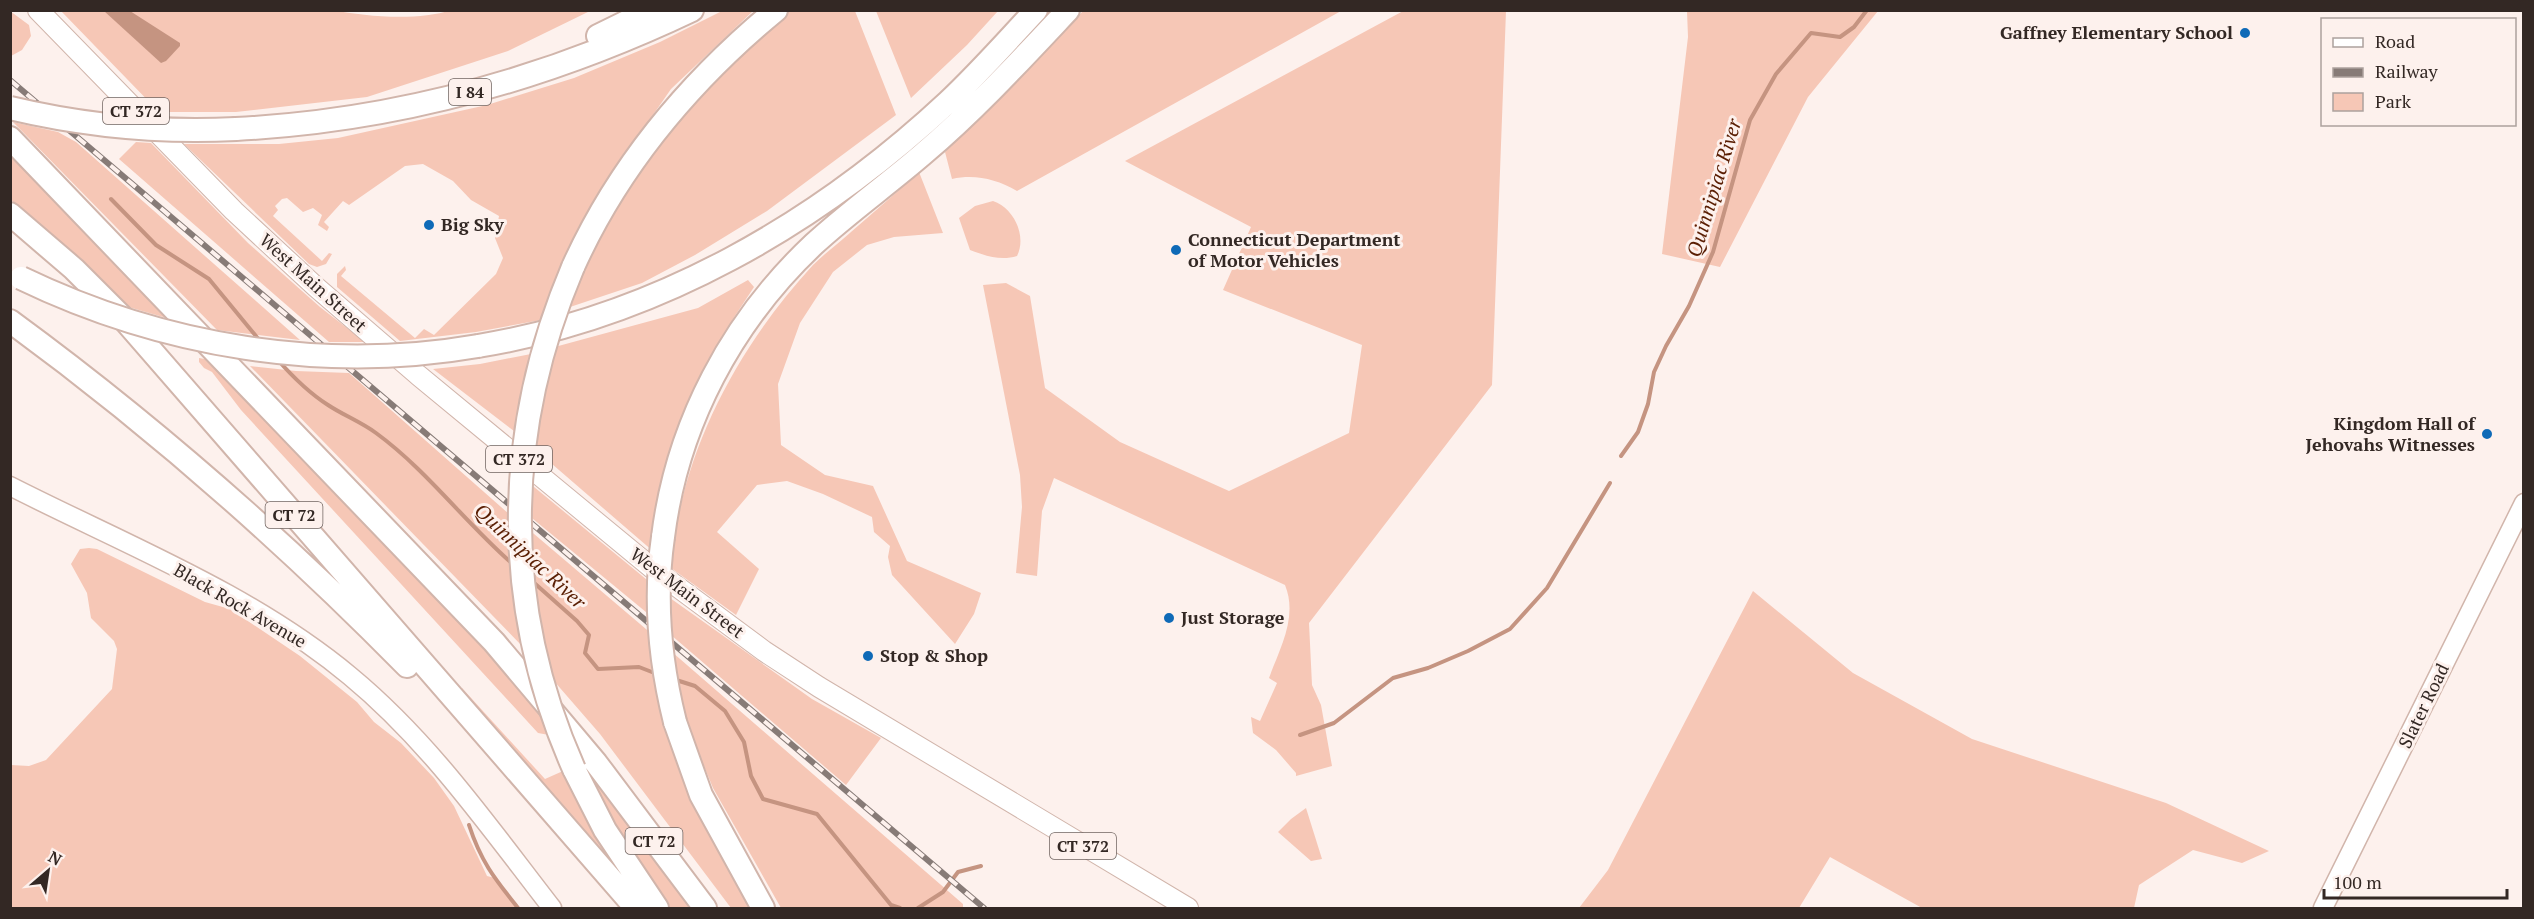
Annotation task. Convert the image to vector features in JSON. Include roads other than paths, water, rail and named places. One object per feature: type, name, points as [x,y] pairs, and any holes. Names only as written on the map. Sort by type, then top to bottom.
[{"type":"highway","points":[[523,76],[566,50],[651,10]]},
{"type":"highway","name":"I 84","points":[[10,108],[73,121],[122,128],[170,131],[299,124],[374,114],[456,96],[523,76],[623,41],[692,10]]},
{"type":"highway","points":[[657,909],[605,830],[574,769],[551,710],[534,651],[522,581],[519,517],[522,455],[531,394],[547,336],[573,267],[607,201],[656,130],[714,64],[776,10]]},
{"type":"highway","points":[[16,275],[117,318],[161,331],[233,346],[287,352],[353,356],[415,354],[478,346],[565,328],[621,310],[719,265],[773,235],[857,178],[922,125],[973,78],[1036,10]]},
{"type":"highway","points":[[763,909],[701,795],[675,722],[666,683],[660,636],[659,579],[663,537],[674,478],[694,417],[723,357],[753,312],[784,274],[814,245],[955,126],[1068,10]]},
{"type":"highway","name":"CT 72","points":[[10,138],[494,642],[596,763],[705,909]]},
{"type":"highway","name":"CT 72","points":[[10,214],[74,268],[128,324],[636,909]]},
{"type":"highway","points":[[10,321],[126,410],[260,524],[389,648],[512,779],[565,827]]},
{"type":"main road","name":"West Main Street","points":[[39,10],[234,211],[316,286],[418,375],[635,555],[764,651],[864,715],[1188,909]]},
{"type":"street","name":"Black Rock Avenue","points":[[10,486],[235,598],[273,621],[350,676],[420,741],[453,780],[552,909]]},
{"type":"street","name":"Slater Road","points":[[2324,909],[2523,503]]},
{"type":"waterway","name":"Quinnipiac River","points":[[1621,456],[1638,432],[1648,404],[1654,372],[1689,306],[1713,252],[1750,120],[1776,74],[1811,33],[1840,37],[1854,27],[1867,10]]},
{"type":"waterway","name":"Quinnipiac River","points":[[111,199],[156,245],[209,279],[260,341]]},
{"type":"waterway","name":"Quinnipiac River","points":[[277,359],[314,395],[370,429],[395,448],[515,566]]},
{"type":"waterway","name":"Quinnipiac River","points":[[1300,735],[1334,723],[1393,678],[1428,668],[1468,651],[1510,629],[1547,588],[1610,483]]},
{"type":"waterway","name":"Quinnipiac River","points":[[532,581],[577,621],[589,635],[585,653],[598,669],[639,667],[657,674]]},
{"type":"waterway","name":"Quinnipiac River","points":[[673,679],[695,686],[725,711],[744,742],[751,776],[763,799],[817,814],[891,905],[900,908]]},
{"type":"waterway","points":[[469,825],[478,850],[489,870],[518,908]]},
{"type":"waterway","name":"Quinnipiac River","points":[[918,908],[943,892],[958,872],[981,866]]},
{"type":"railway","points":[[10,80],[984,908]]},
{"type":"place","name":"Gaffney Elementary School","points":[[2245,33]]},
{"type":"place","name":"Big Sky","points":[[429,225]]},
{"type":"place","name":"Connecticut Department of Motor Vehicles","points":[[1176,250]]},
{"type":"place","name":"Kingdom Hall of Jehovahs Witnesses","points":[[2487,434]]},
{"type":"place","name":"Just Storage","points":[[1169,618]]},
{"type":"place","name":"Stop & Shop","points":[[868,656]]}]
